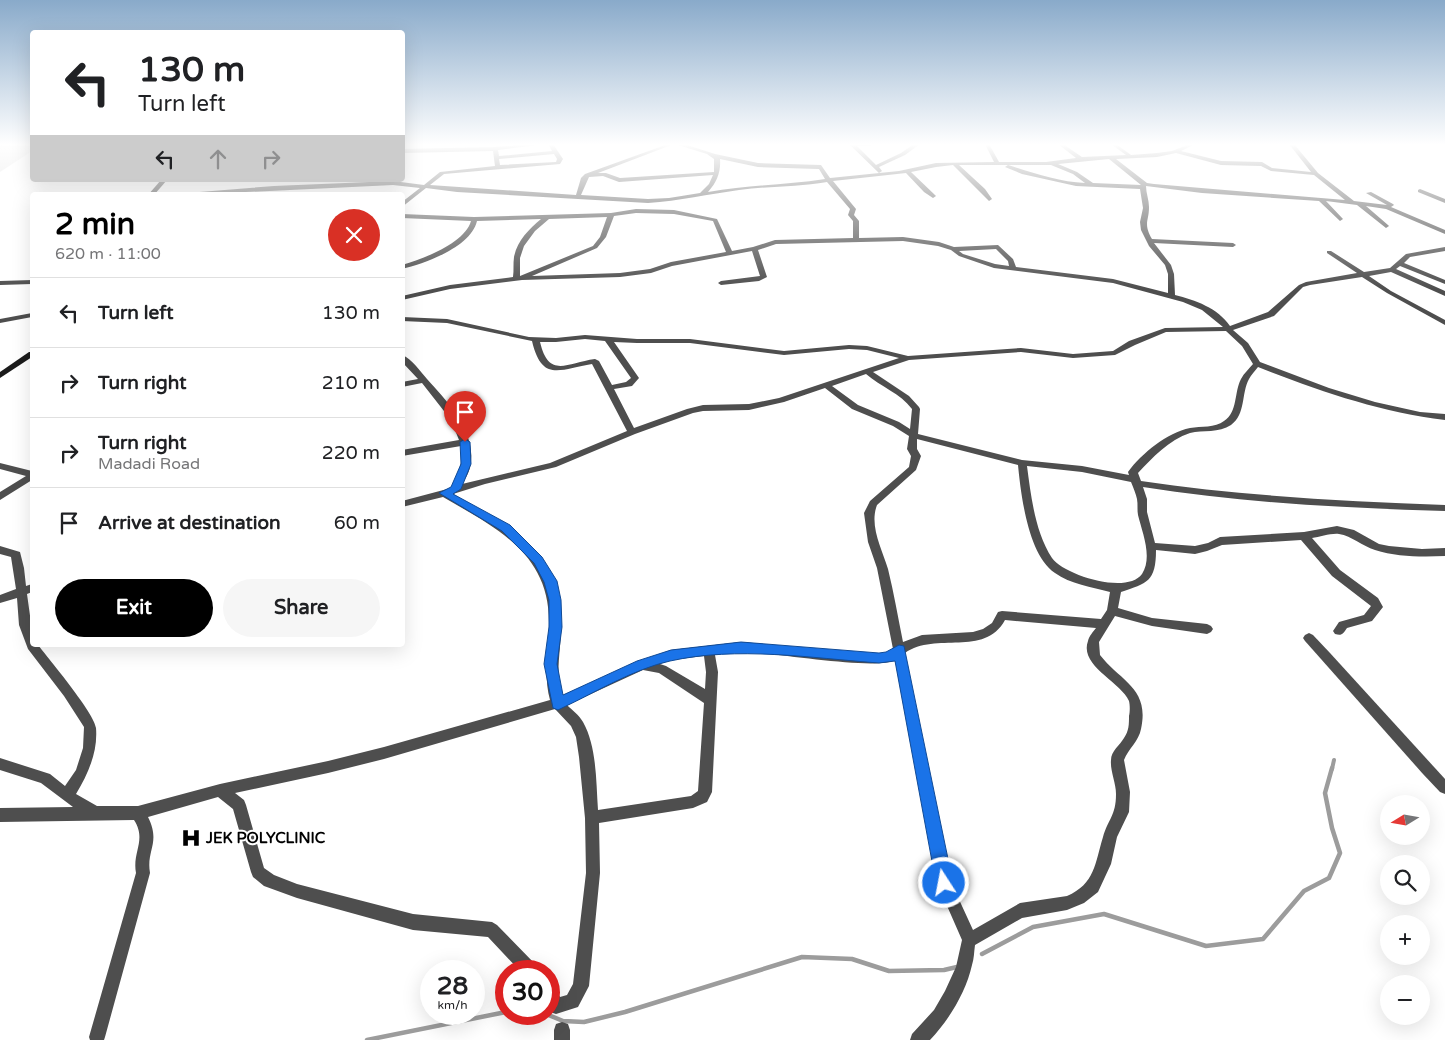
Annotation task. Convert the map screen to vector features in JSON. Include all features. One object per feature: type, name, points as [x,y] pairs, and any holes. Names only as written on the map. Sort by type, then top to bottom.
[{"type":"main road","points":[[0,376],[30,355]]},
{"type":"street","points":[[405,203],[417,193]]},
{"type":"street","points":[[509,193],[648,201],[669,200],[708,193]]},
{"type":"street","points":[[578,197],[579,193]]},
{"type":"street","points":[[839,193],[853,209],[851,215],[856,221],[856,239]]},
{"type":"street","points":[[928,193],[933,196]]},
{"type":"street","points":[[985,193],[989,199]]},
{"type":"street","points":[[1145,193],[1146,208],[1144,230],[1149,241],[1168,265],[1171,274],[1172,295]]},
{"type":"street","points":[[1219,193],[1356,202],[1392,208],[1445,232]]},
{"type":"street","points":[[1342,193],[1386,226]]},
{"type":"street","points":[[1369,193],[1390,204],[1392,208]]},
{"type":"street","points":[[1423,193],[1445,202]]},
{"type":"street","points":[[1320,199],[1340,219]]},
{"type":"street","points":[[405,216],[474,219],[611,215],[636,211],[674,212],[716,220],[730,254]]},
{"type":"street","points":[[519,278],[595,247],[603,237],[611,215]]},
{"type":"street","points":[[519,278],[516,262],[518,251],[526,238],[548,217]]},
{"type":"street","points":[[405,266],[440,252],[463,238],[472,227],[474,219]]},
{"type":"street","points":[[405,297],[450,287],[519,278],[620,275],[651,271],[671,264],[754,250],[775,242],[856,239],[921,241],[953,249],[998,247],[1011,260],[1012,268]]},
{"type":"street","points":[[1149,241],[1233,245]]},
{"type":"street","points":[[953,249],[961,256],[994,266],[1113,280],[1172,295],[1205,308],[1224,323],[1245,345],[1257,364],[1369,404],[1396,411],[1445,417]]},
{"type":"street","points":[[1392,270],[1408,255],[1445,249]]},
{"type":"street","points":[[720,283],[764,277],[754,250]]},
{"type":"street","points":[[1329,252],[1360,274],[1445,323]]},
{"type":"street","points":[[1399,263],[1445,282]]},
{"type":"street","points":[[405,319],[447,321],[535,339],[556,340],[585,337],[637,342],[690,340],[784,353],[849,347],[867,348],[908,358],[945,357],[1021,350],[1064,356],[1115,353],[1132,343],[1165,330],[1228,329],[1270,314],[1301,286],[1308,283],[1360,274],[1392,270],[1445,294]]},
{"type":"street","points":[[0,284],[30,282]]},
{"type":"street","points":[[0,321],[30,315]]},
{"type":"street","points":[[535,339],[537,352],[544,364],[554,368],[568,368],[595,361],[632,432]]},
{"type":"street","points":[[608,339],[634,378],[629,384],[608,388]]},
{"type":"street","points":[[405,503],[553,465],[632,432],[690,411],[702,408],[749,407],[781,400],[908,358]]},
{"type":"street","points":[[405,360],[458,423],[465,442],[466,464],[455,489]]},
{"type":"street","points":[[1022,463],[1029,511],[1047,559],[1056,569],[1116,590],[1142,581],[1148,575],[1151,546],[1142,512],[1142,499],[1133,472],[1144,459],[1172,438],[1186,432],[1220,426],[1229,422],[1235,414],[1244,381],[1257,364]]},
{"type":"street","points":[[867,371],[908,399],[916,409],[912,449],[916,456],[913,468],[873,503],[869,512],[873,542],[882,568],[899,650],[944,883],[970,940]]},
{"type":"street","points":[[405,384],[423,380]]},
{"type":"street","points":[[826,385],[855,406],[874,416],[896,424],[913,435],[1022,463],[1082,469],[1193,492],[1333,504],[1445,508]]},
{"type":"street","points":[[405,452],[465,442]]},
{"type":"street","points":[[0,466],[30,474]]},
{"type":"street","points":[[0,496],[30,476]]},
{"type":"street","points":[[444,493],[506,528],[538,560],[550,581],[555,600],[556,627],[550,664],[558,704],[571,715],[580,729],[586,756],[592,818],[593,871],[581,986],[572,1001],[560,1005]]},
{"type":"street","points":[[1151,546],[1199,551],[1209,548],[1220,541],[1304,536],[1343,531],[1376,548],[1422,553],[1445,552]]},
{"type":"street","points":[[1304,536],[1336,573],[1374,601],[1376,607],[1368,618],[1343,625],[1339,631]]},
{"type":"street","points":[[0,550],[16,555],[27,590],[25,624],[30,640]]},
{"type":"street","points":[[0,600],[27,590]]},
{"type":"street","points":[[918,1040],[932,1028],[943,1010],[965,965],[966,948],[970,940],[1020,911],[1067,903],[1079,898],[1093,887],[1104,864],[1110,836],[1122,812],[1123,792],[1117,772],[1117,760],[1135,730],[1136,711],[1135,700],[1094,656],[1093,642],[1112,611],[1116,590]]},
{"type":"street","points":[[1112,611],[1152,622],[1207,630]]},
{"type":"street","points":[[0,815],[138,812],[220,790],[328,767],[558,704],[642,665],[671,655],[741,647],[863,658],[889,658],[909,644],[922,640],[973,637],[987,633],[996,626],[1002,615],[1105,624]]},
{"type":"street","points":[[1308,638],[1363,695],[1392,732],[1445,788]]},
{"type":"street","points":[[33,647],[68,692],[90,726],[88,748],[82,772],[67,796]]},
{"type":"street","points":[[592,818],[693,802],[702,798],[705,792],[712,672],[709,652]]},
{"type":"street","points":[[642,665],[662,668],[707,697],[710,702]]},
{"type":"street","points":[[0,764],[45,778],[67,796],[95,812]]},
{"type":"street","points":[[220,790],[238,805],[258,872],[269,881],[297,891],[413,922],[492,930],[520,960]]},
{"type":"street","points":[[98,1037],[143,873],[141,865],[147,845],[147,830],[138,812]]},
{"type":"waterway","points":[[1332,769],[1334,760]]},
{"type":"waterway","points":[[982,954],[1033,927],[1104,914],[1206,946],[1263,939],[1304,891],[1329,878],[1340,853],[1332,828],[1325,793],[1332,768]]},
{"type":"waterway","points":[[560,1020],[584,1022],[625,1012],[802,957],[852,959],[889,971],[944,970],[957,967]]},
{"type":"waterway","points":[[367,1040],[495,1014]]},
{"type":"place","name":"JEK POLYCLINIC","points":[[191,838]]},
{"type":"route","points":[[465,442],[466,464],[455,489],[444,493],[506,528],[538,560],[550,581],[555,600],[556,627],[550,664],[552,684],[558,704],[642,665],[671,655],[741,647],[863,658],[889,658],[899,650],[944,883]]}]
